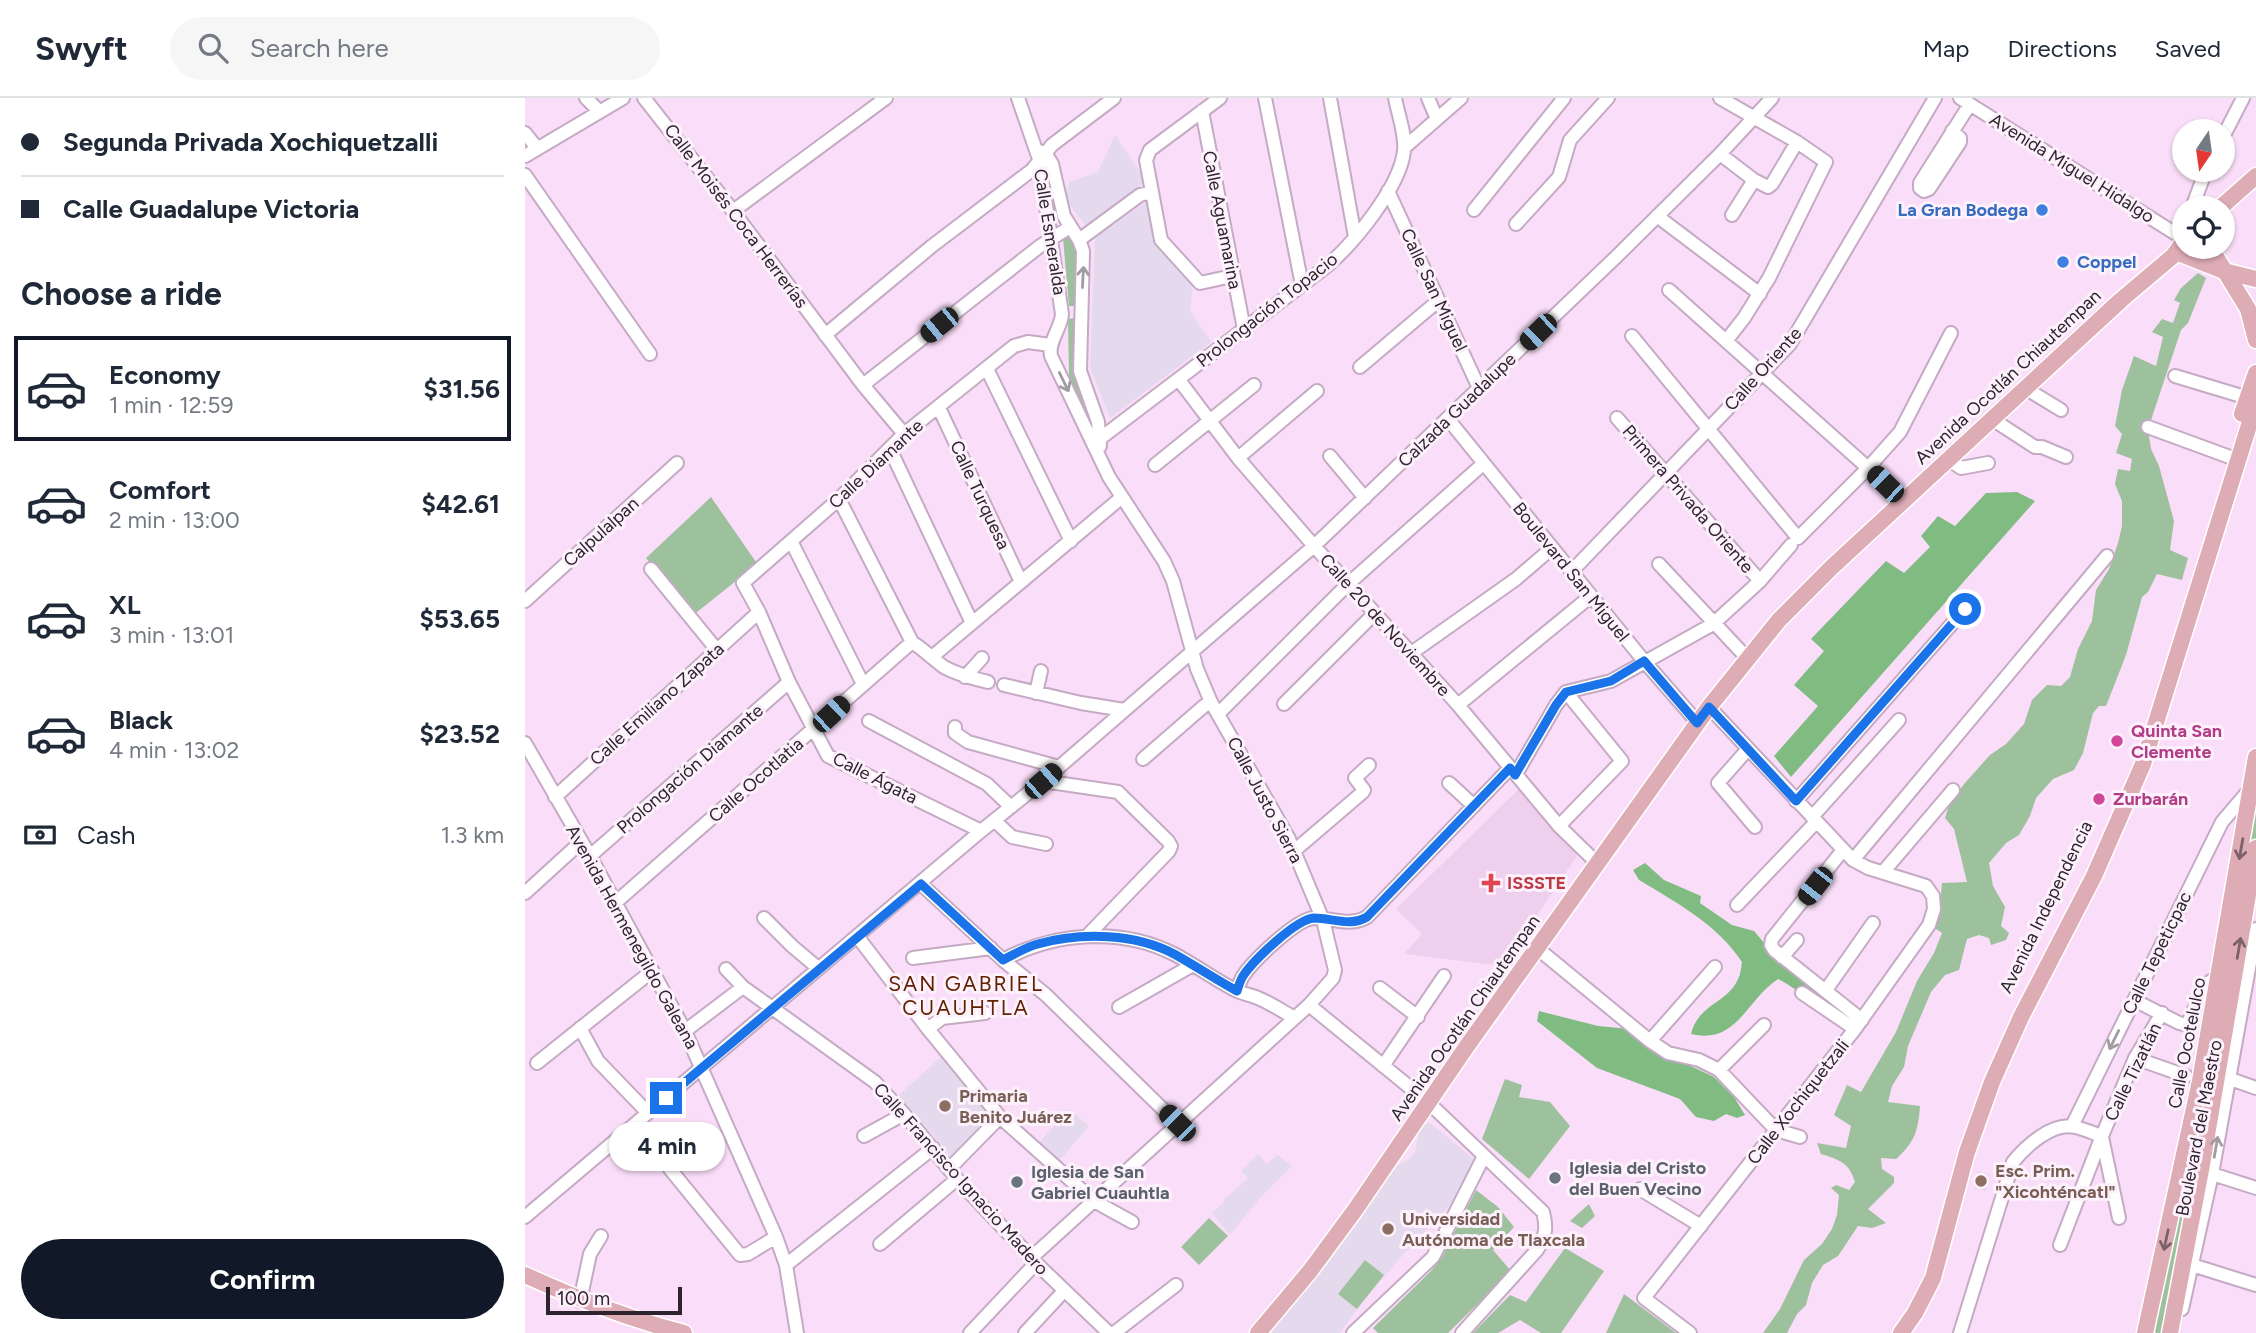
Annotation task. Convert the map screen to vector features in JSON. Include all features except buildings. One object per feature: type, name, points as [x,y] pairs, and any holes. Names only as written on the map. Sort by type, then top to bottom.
[{"type":"main road","points":[[2234,196],[2256,176]]},
{"type":"main road","name":"Avenida Ocotlán Chiautempan","points":[[1258,1333],[1310,1271],[1697,723],[1779,620],[1902,501],[2172,252]]},
{"type":"main road","points":[[2205,259],[2224,271],[2256,279]]},
{"type":"main road","points":[[2217,259],[2248,309],[2256,341]]},
{"type":"main road","name":"Avenida Independencia","points":[[2234,458],[2252,432],[2252,400],[2256,373]]},
{"type":"main road","name":"Avenida Independencia","points":[[1901,1333],[1923,1298],[1958,1154],[1983,1079],[2132,772],[2252,400]]},
{"type":"main road","name":"Calle Ocotelulco","points":[[2145,1333],[2203,1060],[2238,984],[2251,788],[2256,757]]},
{"type":"main road","name":"Boulevard del Maestro","points":[[2170,1333],[2206,1172],[2204,1149],[2223,1077],[2252,896],[2256,848]]},
{"type":"main road","points":[[2187,1142],[2199,1144],[2204,1149]]},
{"type":"main road","points":[[525,1275],[580,1301],[684,1333]]},
{"type":"street","points":[[586,98],[599,111]]},
{"type":"street","points":[[525,156],[623,98]]},
{"type":"street","name":"Calle Moisés Coca Herrerías","points":[[645,98],[863,385],[904,434]]},
{"type":"street","points":[[655,108],[665,98]]},
{"type":"street","points":[[733,211],[885,98]]},
{"type":"street","points":[[1018,98],[1026,125],[1040,154]]},
{"type":"street","points":[[825,335],[932,246],[1032,170],[1040,154],[1114,98]]},
{"type":"street","points":[[1220,98],[1148,152],[1146,160],[1161,240],[1196,280],[1203,283],[1232,276]]},
{"type":"street","points":[[1265,98],[1301,285]]},
{"type":"street","points":[[1330,98],[1355,237]]},
{"type":"street","points":[[1395,98],[1405,147]]},
{"type":"street","points":[[1428,98],[1437,119]]},
{"type":"street","name":"Prolongación Topacio","points":[[1096,442],[1333,261],[1371,218],[1388,191],[1405,147],[1461,98]]},
{"type":"street","points":[[1474,210],[1564,98]]},
{"type":"street","points":[[1515,224],[1559,177],[1570,140],[1608,98]]},
{"type":"street","points":[[1720,98],[1797,142],[1826,162],[1760,293],[1726,341]]},
{"type":"street","name":"Calzada Guadalupe","points":[[525,1217],[1043,781],[1314,546],[1657,216],[1772,98]]},
{"type":"street","name":"Calle Oriente","points":[[1571,572],[1800,331],[1935,98]]},
{"type":"street","points":[[2232,119],[2243,98]]},
{"type":"street","points":[[1952,131],[1965,101]]},
{"type":"street","name":"Avenida Miguel Hidalgo","points":[[1965,101],[2172,238]]},
{"type":"street","name":"Calle Aguamarina","points":[[1202,111],[1244,329]]},
{"type":"street","points":[[525,134],[537,148]]},
{"type":"street","points":[[1720,154],[1754,180],[1768,187],[1797,142]]},
{"type":"street","name":"Calle Esmeralda","points":[[1040,154],[1052,164],[1061,208],[1079,240],[1084,256],[1080,371],[1098,422],[1096,442]]},
{"type":"street","name":"Calle Esmeralda","points":[[1040,154],[1062,314],[1051,345]]},
{"type":"street","points":[[525,174],[650,354]]},
{"type":"street","points":[[1732,215],[1754,180]]},
{"type":"street","name":"Calle San Miguel","points":[[1388,191],[1479,388]]},
{"type":"street","points":[[1079,240],[1140,195],[1152,192]]},
{"type":"street","points":[[1657,216],[1760,293]]},
{"type":"street","points":[[863,385],[1070,227]]},
{"type":"street","points":[[1669,290],[1902,501]]},
{"type":"street","points":[[1360,367],[1437,301]]},
{"type":"street","points":[[1062,314],[1081,313]]},
{"type":"street","points":[[1237,991],[1250,966],[1281,937],[1312,918],[1360,921],[1367,917],[1474,806],[1513,771],[1566,692],[1611,681],[1713,624],[1760,581],[1899,432],[1951,332]]},
{"type":"street","points":[[1632,336],[1709,429],[1794,542]]},
{"type":"street","name":"Calle Diamante","points":[[743,583],[839,499],[904,434],[987,369],[1020,344],[1033,342],[1051,345]]},
{"type":"street","points":[[1051,345],[1051,356],[1096,442]]},
{"type":"street","points":[[987,369],[1070,541]]},
{"type":"street","points":[[2175,376],[2252,400]]},
{"type":"street","name":"Calle 20 de Noviembre","points":[[1179,380],[1238,458],[1314,546],[1458,705],[1559,826],[1598,864]]},
{"type":"street","points":[[1155,465],[1254,385]]},
{"type":"street","points":[[2025,388],[2061,410]]},
{"type":"street","points":[[1238,458],[1317,391]]},
{"type":"street","name":"Calle Turquesa","points":[[939,408],[1021,582]]},
{"type":"street","name":"Primera Privada Oriente","points":[[1617,418],[1760,581]]},
{"type":"street","name":"Boulevard San Miguel","points":[[1448,419],[1697,723]]},
{"type":"street","points":[[1992,419],[2035,447],[2042,447],[2066,457]]},
{"type":"street","points":[[2148,427],[2234,458]]},
{"type":"street","name":"Calle Justo Sierra","points":[[1096,442],[1109,477],[1164,561],[1173,581],[1196,669],[1211,702],[1289,839],[1323,920],[1335,970],[1333,978],[1309,1005]]},
{"type":"street","points":[[890,449],[972,623]]},
{"type":"street","points":[[1331,456],[1365,498]]},
{"type":"street","points":[[1948,459],[1961,468],[1988,463]]},
{"type":"street","name":"Calpulalpan","points":[[525,601],[677,463]]},
{"type":"street","points":[[1218,714],[1348,584],[1483,464]]},
{"type":"street","points":[[933,656],[1122,497]]},
{"type":"street","points":[[839,499],[912,642],[941,665],[965,677],[988,682]]},
{"type":"street","points":[[791,541],[863,684]]},
{"type":"street","points":[[1410,654],[1516,579],[1552,548]]},
{"type":"street","points":[[1853,860],[2107,556]]},
{"type":"street","points":[[1659,564],[1747,658]]},
{"type":"street","points":[[651,569],[717,650]]},
{"type":"street","name":"Calle Ágata","points":[[743,583],[825,751],[832,758],[981,831]]},
{"type":"street","points":[[1458,705],[1591,596]]},
{"type":"street","points":[[1796,801],[1965,609]]},
{"type":"street","name":"Calle Emiliano Zapata","points":[[555,797],[759,612]]},
{"type":"street","points":[[1284,704],[1374,614]]},
{"type":"street","name":"Calle Ocotlatia","points":[[615,903],[912,642]]},
{"type":"street","points":[[965,677],[982,658]]},
{"type":"street","points":[[1036,693],[1041,671]]},
{"type":"street","name":"Prolongación Diamante","points":[[590,856],[789,682]]},
{"type":"street","points":[[1004,685],[1124,710]]},
{"type":"street","points":[[1559,826],[1622,761],[1566,692]]},
{"type":"street","points":[[1143,759],[1211,702]]},
{"type":"street","points":[[1709,707],[1843,850],[1868,869],[1884,872],[1953,790]]},
{"type":"street","points":[[1737,905],[1899,720]]},
{"type":"street","points":[[869,721],[987,784],[1011,807]]},
{"type":"street","points":[[955,727],[955,733],[968,742],[1059,767]]},
{"type":"street","name":"Avenida Hermenegildo Galeana","points":[[525,743],[590,856],[702,1066],[786,1265],[797,1333]]},
{"type":"street","points":[[1748,749],[1718,783],[1755,827]]},
{"type":"street","points":[[1294,851],[1363,792],[1355,778],[1369,765]]},
{"type":"street","points":[[1043,781],[1118,792],[1171,846],[1087,936]]},
{"type":"street","points":[[1450,783],[1474,806]]},
{"type":"street","name":"Calle Tepeticpac","points":[[2072,1126],[2222,822],[2251,788]]},
{"type":"street","points":[[995,821],[1012,837],[1046,844]]},
{"type":"street","points":[[525,893],[581,842]]},
{"type":"street","points":[[1843,850],[1770,945],[1826,989],[1859,1025]]},
{"type":"street","name":"Calle Xochiquetzali","points":[[1690,1333],[1644,1298],[1859,1025],[1929,925],[1934,909],[1933,896],[1926,886],[1884,872]]},
{"type":"street","points":[[921,884],[1003,960],[1046,995],[1177,1123]]},
{"type":"street","points":[[764,918],[818,968]]},
{"type":"street","points":[[1826,989],[1873,923]]},
{"type":"street","name":"Boulevard del Maestro","points":[[2238,984],[2256,929]]},
{"type":"street","points":[[857,936],[1000,1117],[1094,1201],[1132,1222]]},
{"type":"street","points":[[1003,960],[1038,944],[1087,936],[1128,938],[1175,955],[1237,991],[1293,1017]]},
{"type":"street","points":[[1782,957],[1797,940]]},
{"type":"street","points":[[913,958],[991,948]]},
{"type":"street","points":[[1537,948],[1650,1041],[1668,1053],[1699,1060],[1719,1070],[1776,1130],[1800,1137]]},
{"type":"street","points":[[1119,1007],[1191,966]]},
{"type":"street","points":[[1650,1041],[1715,967]]},
{"type":"street","name":"Calle Francisco Ignacio Madero","points":[[726,969],[743,987],[875,1082],[953,1174],[1065,1292],[1109,1333]]},
{"type":"street","points":[[537,1063],[652,971]]},
{"type":"street","points":[[1383,1066],[1444,976]]},
{"type":"street","name":"Calle Tizatlán","points":[[2060,1245],[2135,1058],[2162,1013],[2179,1023],[2187,1024],[2206,984],[2238,984]]},
{"type":"street","points":[[685,1031],[743,987]]},
{"type":"street","points":[[1380,988],[1418,1017]]},
{"type":"street","points":[[1803,993],[1859,1025]]},
{"type":"street","points":[[2134,1000],[2162,1013]]},
{"type":"street","points":[[970,1333],[1034,1260],[1094,1201],[1309,1005],[1429,1103],[1543,1212],[1547,1224],[1545,1238],[1537,1250],[1462,1333]]},
{"type":"street","points":[[928,1029],[942,1018],[985,1013]]},
{"type":"street","points":[[1719,1070],[1764,1025]]},
{"type":"street","points":[[580,1028],[598,1061],[649,1113]]},
{"type":"street","points":[[2135,1058],[2186,1076]]},
{"type":"street","points":[[2203,1060],[2223,1077],[2256,1088]]},
{"type":"street","name":"Boulevard del Maestro","points":[[2176,1333],[2192,1265],[2223,1077]]},
{"type":"street","points":[[864,1136],[904,1114]]},
{"type":"street","points":[[880,1244],[953,1174],[1000,1117]]},
{"type":"street","points":[[1960,1333],[2013,1162],[2025,1146],[2058,1128],[2072,1126],[2102,1136],[2119,1218]]},
{"type":"street","points":[[786,1265],[933,1148]]},
{"type":"street","points":[[1353,1333],[1433,1257],[1484,1156]]},
{"type":"street","points":[[670,1169],[740,1255],[748,1254],[776,1237]]},
{"type":"street","points":[[2206,1172],[2256,1188]]},
{"type":"street","points":[[1640,1189],[1701,1226]]},
{"type":"street","points":[[580,1301],[590,1254],[601,1236]]},
{"type":"street","points":[[2192,1265],[2256,1285]]},
{"type":"street","points":[[1114,1333],[1176,1285]]},
{"type":"street","points":[[1025,1333],[1065,1292]]},
{"type":"shaded area","points":[[1115,135],[1146,181],[1086,226],[1066,200],[1069,182],[1098,172]]},
{"type":"shaded area","points":[[1149,200],[1153,230],[1193,280],[1190,311],[1211,342],[1110,418],[1090,368],[1095,238]]},
{"type":"shaded area","name":"ISSSTE","points":[[1523,785],[1577,856],[1503,966],[1404,954],[1422,934],[1396,909]]},
{"type":"shaded area","name":"Primaria Benito Juárez","points":[[944,1054],[990,1117],[952,1157],[898,1096]]},
{"type":"shaded area","points":[[1069,1109],[1089,1126],[1057,1163],[1037,1145]]},
{"type":"shaded area","name":"Universidad Autónoma de Tlaxcala","points":[[1430,1123],[1475,1160],[1452,1203],[1359,1306],[1340,1333],[1269,1333],[1295,1302],[1392,1168],[1408,1160],[1415,1152],[1419,1130],[1424,1124]]},
{"type":"shaded area","points":[[1258,1154],[1267,1164],[1278,1155],[1292,1166],[1261,1197],[1230,1235],[1212,1213],[1248,1178],[1241,1171]]},
{"type":"shaded area","name":"Esc. Prim. \"Xicohténcatl\"","points":[[1977,1171],[1989,1174],[1986,1191],[1974,1189]]},
{"type":"green space","points":[[1073,233],[1079,242],[1080,306],[1069,306],[1063,238]]},
{"type":"green space","points":[[2198,273],[2206,278],[2188,323],[2181,330],[2148,429],[2151,449],[2159,466],[2174,521],[2170,550],[2188,558],[2182,580],[2157,574],[2148,592],[2142,597],[2126,655],[2106,706],[2099,706],[2093,713],[2083,753],[2074,770],[2053,779],[2036,798],[2019,835],[2006,843],[1989,863],[1993,886],[2005,907],[2001,926],[2009,933],[2006,940],[1991,945],[1989,938],[1979,935],[1967,939],[1959,970],[1945,975],[1931,992],[1908,1046],[1904,1067],[1892,1086],[1888,1102],[1920,1106],[1917,1129],[1907,1147],[1896,1159],[1881,1158],[1882,1169],[1894,1177],[1894,1183],[1868,1209],[1886,1223],[1872,1228],[1858,1226],[1838,1256],[1823,1265],[1812,1283],[1806,1305],[1797,1314],[1787,1333],[1763,1333],[1780,1309],[1804,1260],[1822,1244],[1832,1229],[1839,1195],[1831,1188],[1836,1185],[1849,1190],[1855,1182],[1846,1166],[1821,1154],[1817,1143],[1846,1148],[1851,1126],[1834,1115],[1847,1085],[1861,1092],[1896,1032],[1917,981],[1934,953],[1942,933],[1933,927],[1939,915],[1942,883],[1967,882],[1954,829],[1945,818],[1949,805],[1990,755],[2006,744],[2024,724],[2032,700],[2047,685],[2061,686],[2070,677],[2078,649],[2092,621],[2096,590],[2109,569],[2122,526],[2122,501],[2115,484],[2118,469],[2130,471],[2132,459],[2116,453],[2122,434],[2115,426],[2122,390],[2134,356],[2156,366],[2163,337],[2152,332],[2162,319],[2173,323],[2180,303],[2174,300],[2181,288]]},
{"type":"green space","points":[[1080,317],[1082,379],[1091,424],[1069,377],[1068,319]]},
{"type":"green space","points":[[2017,492],[2035,501],[1791,777],[1774,756],[1818,706],[1794,685],[1824,651],[1811,639],[1886,561],[1904,573],[1930,547],[1921,536],[1938,516],[1955,526],[1986,493]]},
{"type":"green space","points":[[711,497],[756,562],[692,616],[646,558]]},
{"type":"green space","points":[[2256,793],[2256,838],[2167,1333],[2156,1333],[2196,1126]]},
{"type":"green space","points":[[1645,863],[1664,880],[1701,896],[1700,903],[1732,925],[1754,931],[1772,952],[1845,1012],[1838,1016],[1830,1013],[1778,979],[1730,1027],[1707,1036],[1691,1034],[1700,1016],[1733,987],[1740,975],[1742,962],[1721,936],[1708,925],[1639,880],[1633,870]]},
{"type":"green space","points":[[1539,1011],[1598,1026],[1630,1029],[1661,1052],[1714,1077],[1734,1097],[1745,1115],[1737,1118],[1726,1114],[1714,1121],[1696,1117],[1680,1099],[1597,1068],[1537,1021]]},
{"type":"green space","points":[[1505,1079],[1522,1085],[1519,1097],[1550,1102],[1570,1126],[1529,1179],[1482,1139]]},
{"type":"green space","points":[[1476,1190],[1498,1207],[1514,1227],[1493,1250],[1511,1271],[1448,1333],[1378,1333],[1373,1328],[1442,1257]]},
{"type":"green space","points":[[1589,1204],[1595,1216],[1582,1228],[1570,1221]]},
{"type":"green space","points":[[1209,1218],[1228,1236],[1199,1265],[1181,1247]]},
{"type":"green space","points":[[1565,1248],[1604,1271],[1561,1333],[1541,1333],[1520,1320],[1498,1333],[1473,1333],[1510,1295],[1526,1302]]},
{"type":"green space","points":[[1365,1260],[1384,1275],[1357,1309],[1338,1294]]},
{"type":"green space","points":[[1624,1294],[1676,1333],[1606,1333]]},
{"type":"place","name":"La Gran Bodega","points":[[2042,210]]},
{"type":"place","name":"Coppel","points":[[2063,262]]},
{"type":"place","name":"Quinta San Clemente","points":[[2117,741]]},
{"type":"place","name":"Zurbarán","points":[[2099,799]]},
{"type":"place","name":"ISSSTE","points":[[1491,883]]},
{"type":"place","name":"Primaria Benito Juárez","points":[[945,1106]]},
{"type":"place","name":"Iglesia del Cristo del Buen Vecino","points":[[1555,1178]]},
{"type":"place","name":"Esc. Prim. \"Xicohténcatl\"","points":[[1981,1181]]},
{"type":"place","name":"Iglesia de San Gabriel Cuauhtla","points":[[1017,1182]]},
{"type":"place","name":"Universidad Autónoma de Tlaxcala","points":[[1388,1229]]},
{"type":"district","name":"SAN GABRIEL CUAUHTLA","points":[[966,996]]},
{"type":"route","points":[[666,1098],[921,884],[1003,960],[1025,948],[1056,940],[1087,936],[1128,938],[1175,955],[1237,991],[1250,966],[1281,937],[1300,924],[1312,918],[1346,922],[1360,921],[1367,917],[1510,768],[1515,775],[1566,692],[1611,681],[1644,661],[1697,723],[1709,707],[1796,801],[1965,609]]}]
